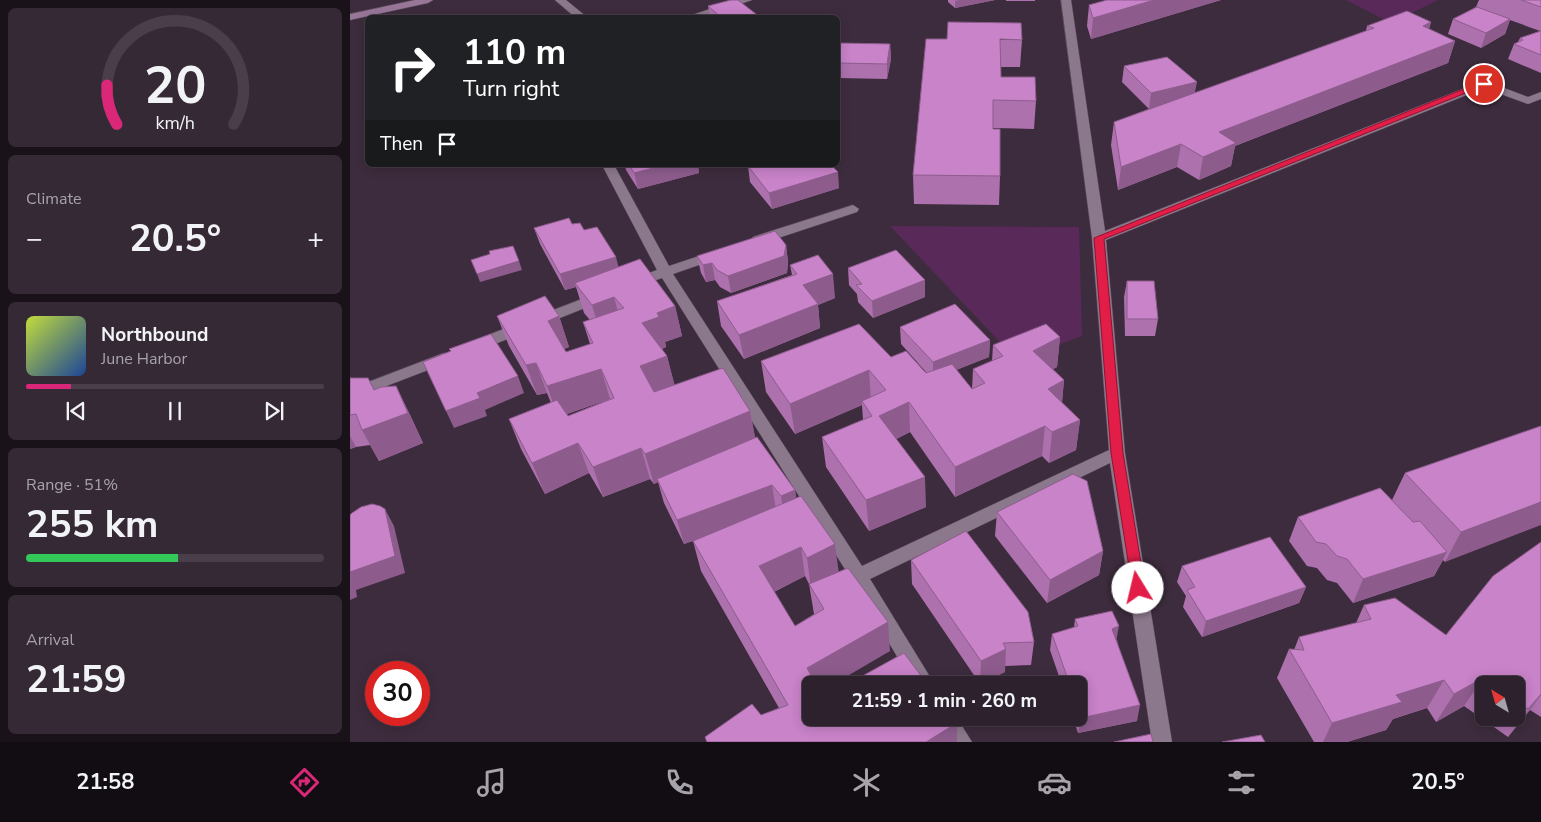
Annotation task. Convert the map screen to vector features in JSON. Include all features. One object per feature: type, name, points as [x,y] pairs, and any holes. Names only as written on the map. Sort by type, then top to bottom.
[{"type":"street","points":[[350,17],[428,0]]},
{"type":"street","points":[[560,0],[579,15]]},
{"type":"street","points":[[698,15],[747,0]]},
{"type":"street","points":[[1066,0],[1099,238],[1117,453],[1162,742]]},
{"type":"street","points":[[1099,238],[1484,84],[1528,101],[1541,95]]},
{"type":"street","points":[[609,167],[665,272],[859,576],[920,676]]},
{"type":"street","points":[[750,243],[853,209]]},
{"type":"street","points":[[350,395],[665,272],[731,250]]},
{"type":"street","points":[[859,576],[1117,453]]},
{"type":"street","points":[[951,726],[962,742]]},
{"type":"shaded area","points":[[1346,0],[1438,0],[1391,23]]},
{"type":"shaded area","points":[[890,226],[1079,227],[1082,336],[1017,360]]},
{"type":"building","points":[[738,0],[756,14],[718,15],[708,6]]},
{"type":"building","points":[[1107,0],[1154,0],[1093,18],[1089,5]]},
{"type":"building","points":[[1521,0],[1541,0],[1541,7]]},
{"type":"building","points":[[1477,7],[1510,19],[1486,33],[1453,19]]},
{"type":"building","points":[[1407,11],[1431,22],[1423,26],[1455,41],[1219,132],[1236,143],[1203,157],[1181,144],[1121,167],[1114,122],[1374,28],[1367,26]]},
{"type":"building","points":[[948,22],[1021,23],[1022,40],[1000,39],[1001,77],[1035,77],[1036,101],[993,100],[993,129],[1000,129],[1000,176],[913,175],[926,39],[947,39]]},
{"type":"building","points":[[1541,31],[1541,55],[1514,44],[1523,40],[1520,38]]},
{"type":"building","points":[[840,43],[890,44],[887,64],[840,63]]},
{"type":"building","points":[[1167,57],[1197,82],[1151,93],[1124,66]]},
{"type":"building","points":[[630,167],[657,167],[634,173]]},
{"type":"building","points":[[749,167],[833,167],[838,172],[769,193]]},
{"type":"building","points":[[569,218],[572,224],[580,223],[584,230],[597,227],[616,257],[560,274],[534,228]]},
{"type":"building","points":[[775,231],[786,245],[784,256],[728,276],[717,270],[712,263],[703,265],[697,256]]},
{"type":"building","points":[[513,246],[519,261],[477,274],[471,260],[490,254],[489,251]]},
{"type":"building","points":[[896,250],[925,280],[872,301],[856,285],[862,284],[848,268]]},
{"type":"building","points":[[818,255],[833,274],[803,285],[818,304],[739,335],[717,301],[797,274],[790,265]]},
{"type":"building","points":[[640,259],[675,306],[657,313],[659,317],[642,323],[667,356],[640,366],[654,392],[723,368],[750,411],[645,454],[641,448],[593,467],[578,443],[532,463],[509,419],[557,400],[568,416],[614,398],[601,369],[547,386],[536,363],[526,365],[497,316],[545,296],[559,316],[548,321],[566,352],[593,343],[583,322],[624,308],[614,297],[592,305],[575,283]]},
{"type":"building","points":[[1127,281],[1154,281],[1158,319],[1127,319]]},
{"type":"building","points":[[955,304],[990,340],[933,362],[900,327]]},
{"type":"building","points":[[859,324],[891,357],[906,351],[926,373],[952,364],[972,389],[985,383],[973,369],[1003,356],[993,345],[1046,324],[1060,337],[1033,351],[1064,380],[1048,389],[1080,420],[1052,432],[1045,426],[955,467],[909,402],[879,416],[925,477],[866,500],[822,437],[872,416],[862,401],[886,390],[869,370],[790,404],[761,361]]},
{"type":"building","points":[[491,334],[518,376],[477,393],[480,398],[446,411],[423,362],[451,351],[449,349]]},
{"type":"building","points":[[350,378],[368,378],[374,390],[381,387],[396,386],[408,413],[362,430],[356,414],[350,415]]},
{"type":"building","points":[[1541,426],[1541,502],[1461,532],[1405,473]]},
{"type":"building","points":[[757,437],[795,490],[781,496],[772,485],[677,520],[657,479]]},
{"type":"building","points":[[1073,474],[1087,481],[1103,551],[1050,580],[997,512]]},
{"type":"building","points":[[1380,488],[1413,522],[1420,521],[1447,552],[1363,579],[1347,559],[1337,556],[1326,544],[1316,542],[1298,517]]},
{"type":"building","points":[[801,496],[835,544],[807,558],[801,547],[759,566],[795,626],[824,609],[809,584],[848,568],[888,622],[807,668],[811,676],[802,676],[802,726],[952,726],[926,742],[707,742],[705,737],[752,704],[761,715],[788,705],[693,541]]},
{"type":"building","points":[[372,504],[385,509],[395,556],[350,572],[350,515],[361,507]]},
{"type":"building","points":[[966,531],[1028,612],[1034,642],[1003,643],[1006,649],[981,661],[911,560]]},
{"type":"building","points":[[1270,537],[1306,587],[1206,621],[1187,590],[1195,587],[1182,566]]},
{"type":"building","points":[[1541,542],[1541,694],[1528,709],[1525,707],[1525,676],[1475,676],[1475,682],[1454,694],[1444,680],[1396,695],[1402,702],[1332,723],[1289,649],[1304,650],[1299,637],[1371,619],[1364,605],[1395,598],[1446,635],[1493,576]]},
{"type":"building","points":[[1112,611],[1119,626],[1112,629],[1140,705],[1087,717],[1087,676],[1067,676],[1052,634],[1078,626],[1075,619]]},
{"type":"building","points":[[904,653],[921,676],[862,676]]},
{"type":"building","points":[[1151,734],[1153,742],[1114,742]]},
{"type":"building","points":[[1261,735],[1265,742],[1222,742]]},
{"type":"route","points":[[1138,588],[1117,453],[1099,238],[1484,84]]}]
